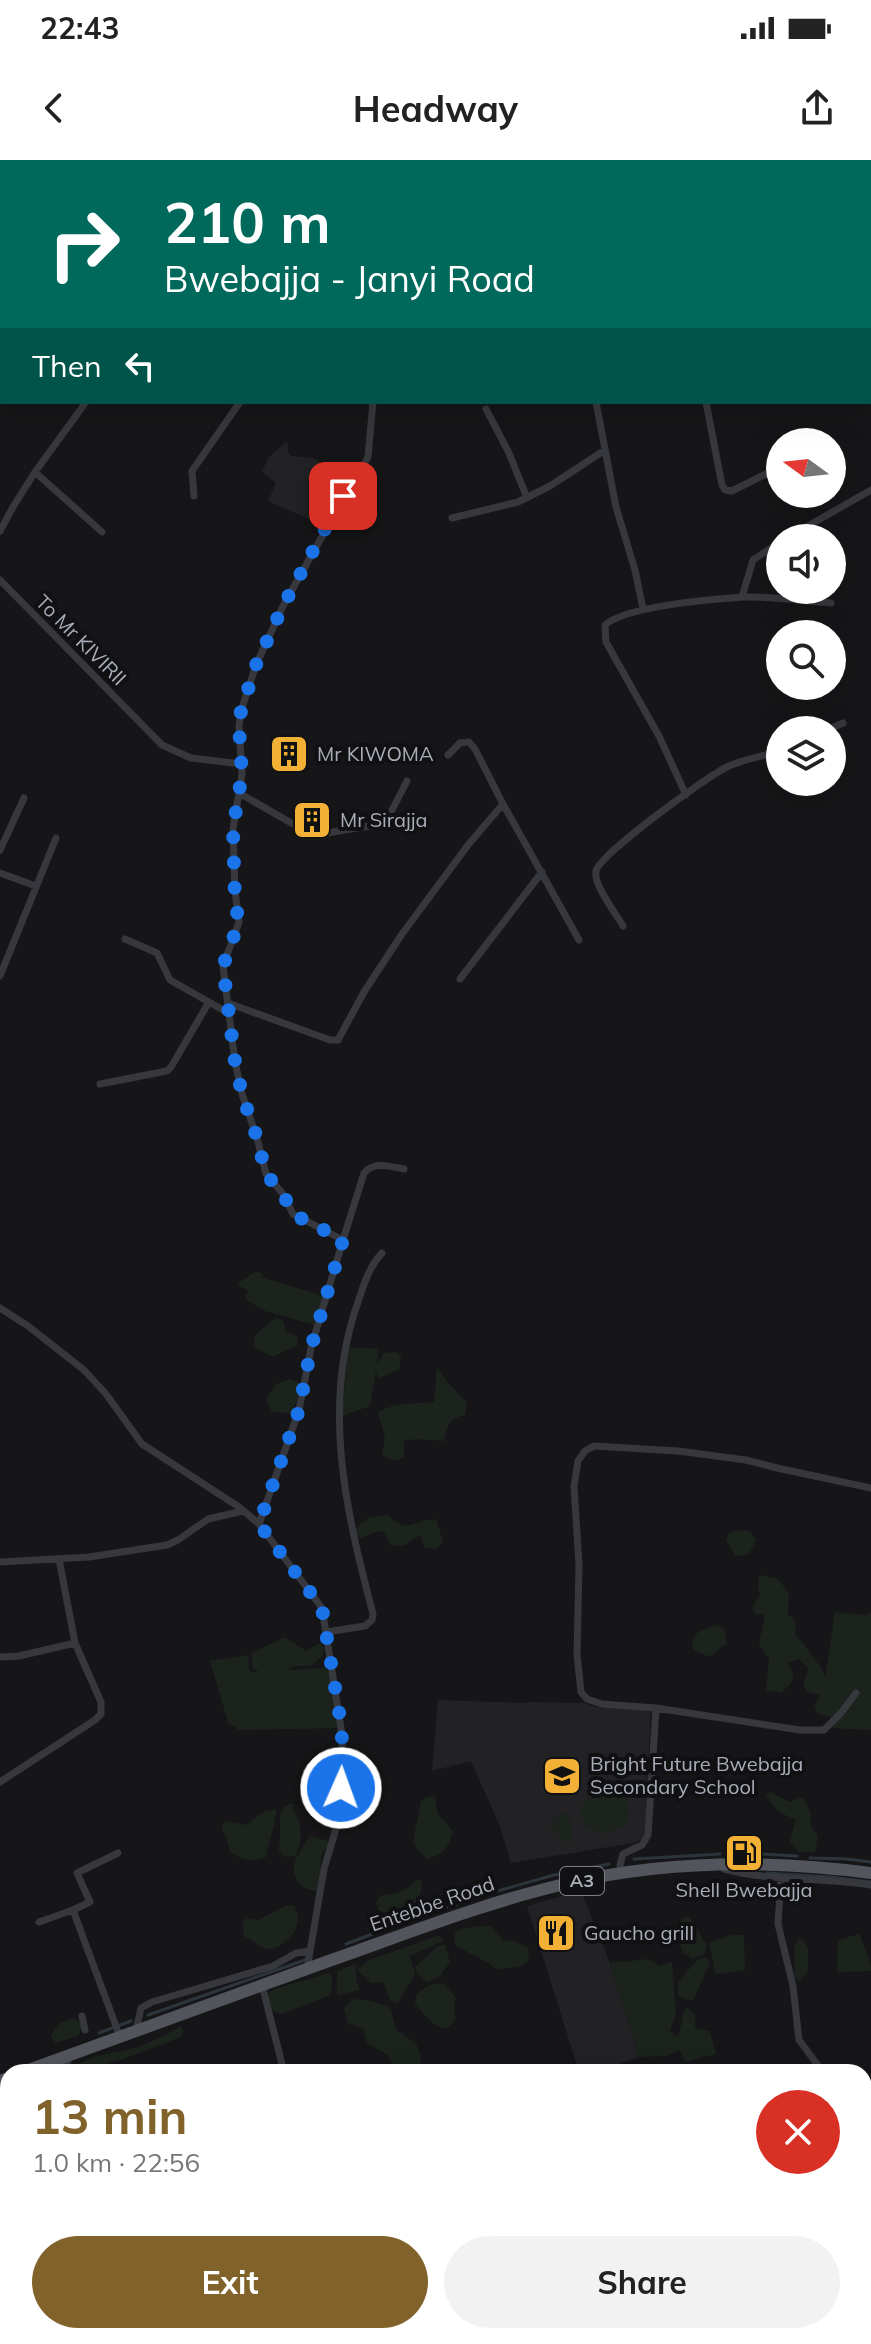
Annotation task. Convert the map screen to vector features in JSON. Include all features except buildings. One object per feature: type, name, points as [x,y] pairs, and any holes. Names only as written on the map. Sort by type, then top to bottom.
[{"type":"main road","name":"Entebbe Road","points":[[45,2064],[504,1900],[571,1882],[710,1865],[804,1866],[871,1873]]},
{"type":"street","points":[[0,531],[35,472],[85,404]]},
{"type":"street","points":[[194,496],[192,471],[239,404]]},
{"type":"street","points":[[343,1240],[293,1214],[283,1194],[266,1174],[235,1062],[223,966],[239,922],[235,902],[233,844],[241,764],[241,711],[256,665],[283,606],[350,482],[368,457],[373,404]]},
{"type":"street","points":[[597,404],[616,507],[643,609]]},
{"type":"street","points":[[706,404],[725,490],[732,491],[766,474]]},
{"type":"street","points":[[486,409],[509,453],[527,498]]},
{"type":"street","points":[[452,518],[527,498],[605,450]]},
{"type":"street","points":[[35,472],[102,532]]},
{"type":"street","points":[[812,524],[871,490]]},
{"type":"street","points":[[742,597],[753,560],[766,551]]},
{"type":"street","name":"To Mr KIVIRII","points":[[0,580],[162,745],[203,761],[241,764]]},
{"type":"street","points":[[686,795],[659,736],[606,642],[605,625],[611,619],[643,609],[742,597],[766,599]]},
{"type":"street","points":[[448,755],[460,743],[469,742],[475,749],[579,940]]},
{"type":"street","points":[[623,926],[596,880],[601,861],[724,768],[766,754]]},
{"type":"street","points":[[239,793],[300,828],[327,833],[375,825],[389,816],[407,781]]},
{"type":"street","points":[[0,850],[24,798]]},
{"type":"street","points":[[228,1003],[330,1040],[338,1040],[364,992],[402,934],[468,845],[503,804]]},
{"type":"street","points":[[0,976],[56,838]]},
{"type":"street","points":[[460,979],[542,872]]},
{"type":"street","points":[[0,873],[36,886]]},
{"type":"street","points":[[125,939],[157,953],[170,980],[230,1014]]},
{"type":"street","points":[[100,1084],[167,1071],[209,1002]]},
{"type":"street","points":[[259,1524],[299,1410],[311,1348],[364,1173],[368,1168],[380,1165],[404,1169]]},
{"type":"street","points":[[326,1632],[365,1626],[372,1620],[373,1614],[346,1499],[339,1424],[341,1380],[352,1319],[373,1263],[382,1253]]},
{"type":"street","points":[[0,1308],[84,1370],[106,1394],[142,1444],[259,1524],[322,1608],[342,1730],[343,1761],[338,1822],[324,1869],[307,1969]]},
{"type":"street","points":[[856,1693],[824,1730],[800,1730],[656,1708],[602,1704],[587,1699],[581,1692],[577,1655],[579,1565],[574,1487],[578,1461],[585,1451],[594,1446],[737,1458],[871,1488]]},
{"type":"street","points":[[0,1562],[89,1557],[167,1545],[208,1519],[243,1511]]},
{"type":"street","points":[[0,1782],[101,1714],[101,1702],[75,1643],[59,1559]]},
{"type":"street","points":[[0,1657],[19,1656],[75,1643]]},
{"type":"street","points":[[622,1874],[620,1865],[623,1854],[642,1845],[648,1835],[656,1708]]},
{"type":"street","points":[[39,1922],[90,1902],[77,1873],[118,1853]]},
{"type":"street","points":[[710,1865],[753,1876],[871,1885]]},
{"type":"street","points":[[781,1878],[778,1924],[793,1986],[799,2040],[817,2064]]},
{"type":"street","points":[[73,1910],[120,2037]]},
{"type":"street","points":[[136,2031],[141,2008],[152,2002],[273,1966],[296,1953],[310,1951]]},
{"type":"street","points":[[262,1985],[282,2064]]},
{"type":"street","points":[[82,2016],[85,2030]]},
{"type":"street","points":[[67,2064],[69,2055]]},
{"type":"shaded area","points":[[286,442],[291,456],[313,458],[346,480],[322,525],[268,501],[276,483],[262,472],[268,458]]},
{"type":"shaded area","points":[[255,1272],[262,1273],[263,1278],[324,1296],[315,1325],[265,1311],[245,1299],[248,1290],[239,1287],[238,1283]]},
{"type":"shaded area","points":[[276,1318],[283,1320],[286,1332],[297,1336],[298,1345],[272,1357],[253,1346],[255,1335]]},
{"type":"shaded area","points":[[348,1347],[379,1349],[377,1364],[384,1353],[397,1352],[401,1356],[399,1370],[378,1378],[376,1370],[370,1406],[342,1416]]},
{"type":"shaded area","points":[[437,1368],[467,1403],[465,1415],[455,1418],[450,1424],[444,1441],[404,1441],[404,1457],[395,1461],[382,1455],[385,1437],[378,1413],[397,1405],[434,1402]]},
{"type":"shaded area","points":[[290,1379],[300,1383],[291,1413],[272,1412],[266,1399],[276,1384]]},
{"type":"shaded area","points":[[388,1515],[405,1525],[436,1519],[443,1542],[437,1549],[425,1548],[420,1535],[404,1546],[390,1545],[384,1532],[378,1531],[360,1538],[356,1533],[357,1527],[368,1518]]},
{"type":"shaded area","points":[[750,1531],[756,1540],[749,1554],[736,1556],[726,1541],[729,1533]]},
{"type":"shaded area","points":[[759,1575],[777,1578],[789,1593],[788,1614],[796,1621],[795,1633],[822,1669],[825,1678],[835,1612],[871,1613],[871,1730],[832,1728],[834,1717],[820,1715],[814,1707],[820,1695],[807,1692],[803,1684],[809,1668],[798,1659],[788,1663],[794,1675],[781,1693],[766,1690],[769,1659],[759,1644],[765,1614],[756,1614],[752,1608],[761,1593],[758,1592]]},
{"type":"shaded area","points":[[715,1625],[724,1629],[727,1643],[710,1657],[693,1650],[692,1640],[699,1631]]},
{"type":"shaded area","points":[[285,1637],[306,1651],[320,1643],[324,1648],[322,1657],[310,1666],[295,1666],[287,1670],[329,1668],[338,1728],[239,1730],[228,1722],[210,1661],[248,1655],[250,1672],[259,1672],[252,1668],[252,1653]]},
{"type":"shaded area","name":"Bright Future Bwebajja Secondary School","points":[[438,1700],[583,1703],[598,1707],[651,1709],[645,1833],[641,1840],[511,1863],[499,1824],[471,1761],[432,1771]]},
{"type":"shaded area","points":[[610,1787],[621,1790],[630,1807],[626,1824],[605,1834],[587,1828],[578,1808],[589,1797]]},
{"type":"shaded area","points":[[770,1792],[790,1802],[799,1797],[805,1799],[811,1815],[810,1824],[818,1836],[815,1852],[800,1852],[790,1842],[796,1820],[779,1812],[766,1796]]},
{"type":"shaded area","points":[[435,1796],[438,1814],[453,1831],[445,1850],[427,1859],[413,1841],[421,1801]]},
{"type":"shaded area","points":[[291,1803],[295,1804],[292,1809],[299,1820],[301,1837],[296,1855],[286,1857],[279,1851],[280,1817],[282,1810]]},
{"type":"shaded area","points":[[276,1809],[266,1857],[248,1860],[230,1852],[221,1828],[224,1821],[246,1825],[265,1811]]},
{"type":"shaded area","points":[[564,1812],[571,1822],[569,1844],[550,1824]]},
{"type":"shaded area","points":[[310,1836],[328,1841],[329,1846],[322,1852],[317,1891],[300,1884],[294,1870],[296,1858]]},
{"type":"shaded area","points":[[416,1880],[422,1881],[421,1891],[410,1911],[397,1915],[379,1911],[376,1902],[382,1895],[401,1892]]},
{"type":"shaded area","points":[[581,1891],[610,1963],[639,2057],[619,2064],[576,2064],[527,1906]]},
{"type":"shaded area","points":[[287,1905],[294,1906],[298,1917],[295,1930],[283,1944],[267,1949],[244,1936],[242,1923],[247,1918],[258,1920]]},
{"type":"shaded area","points":[[687,1916],[707,1946],[705,1953],[693,1959],[683,1953],[675,1930]]},
{"type":"shaded area","points":[[490,1925],[503,1940],[517,1942],[529,1949],[528,1961],[519,1967],[496,1969],[454,1944],[455,1932]]},
{"type":"shaded area","points":[[860,1934],[871,1971],[837,1972],[838,1940]]},
{"type":"shaded area","points":[[731,1935],[744,1935],[745,1970],[716,1974],[709,1943]]},
{"type":"shaded area","points":[[441,1936],[443,1941],[410,1956],[415,1974],[398,2003],[390,2001],[384,1982],[371,1983],[357,1970],[369,1960]]},
{"type":"shaded area","points":[[798,1939],[803,1940],[808,1948],[808,1971],[800,1981],[795,1978],[794,1947]]},
{"type":"shaded area","points":[[439,1945],[445,1945],[450,1962],[440,1976],[427,1983],[415,1967]]},
{"type":"shaded area","points":[[705,1957],[710,1962],[693,2001],[678,1996],[678,1982],[697,1960]]},
{"type":"shaded area","points":[[649,1959],[660,1966],[672,1962],[676,2013],[670,2032],[677,2037],[687,2007],[695,2015],[695,2028],[710,2031],[716,2054],[685,2062],[680,2050],[667,2056],[639,2057],[610,1963]]},
{"type":"shaded area","points":[[356,1964],[360,1990],[337,1995],[337,1971]]},
{"type":"shaded area","points":[[330,1973],[331,1995],[281,2014],[273,2011],[267,1995],[274,1989]]},
{"type":"shaded area","points":[[443,1983],[456,1998],[455,2021],[446,2029],[433,2024],[415,2004],[416,1995],[422,1989]]},
{"type":"shaded area","points":[[354,1999],[390,2007],[396,2029],[416,2044],[421,2056],[420,2064],[392,2064],[389,2056],[367,2043],[363,2028],[348,2024],[344,2008]]},
{"type":"shaded area","points":[[75,2018],[83,2025],[78,2036],[55,2043],[51,2037],[55,2030]]},
{"type":"shaded area","points":[[181,2026],[183,2031],[181,2037],[111,2063],[80,2064],[140,2046]]},
{"type":"waterway","points":[[634,1859],[720,1854]]},
{"type":"waterway","points":[[760,1854],[797,1856]]},
{"type":"waterway","points":[[810,1858],[871,1862]]},
{"type":"waterway","points":[[480,1896],[554,1875],[609,1864]]},
{"type":"waterway","points":[[767,1873],[871,1882]]},
{"type":"waterway","points":[[346,1944],[465,1902]]},
{"type":"waterway","points":[[148,2015],[305,1960]]},
{"type":"waterway","points":[[99,2033],[131,2021]]},
{"type":"place","name":"Mr KIWOMA","points":[[289,754]]},
{"type":"place","name":"Mr Sirajja","points":[[312,820]]},
{"type":"place","name":"Bright Future Bwebajja Secondary School","points":[[562,1776]]},
{"type":"place","name":"Shell Bwebajja","points":[[744,1853]]},
{"type":"place","name":"Gaucho grill","points":[[556,1933]]},
{"type":"route","points":[[341,1788],[342,1730],[322,1608],[259,1524],[299,1410],[311,1348],[343,1240],[293,1214],[283,1194],[266,1174],[235,1062],[223,966],[239,928],[240,917],[235,902],[233,829],[242,774],[241,711],[256,665],[283,606],[343,496]]}]
